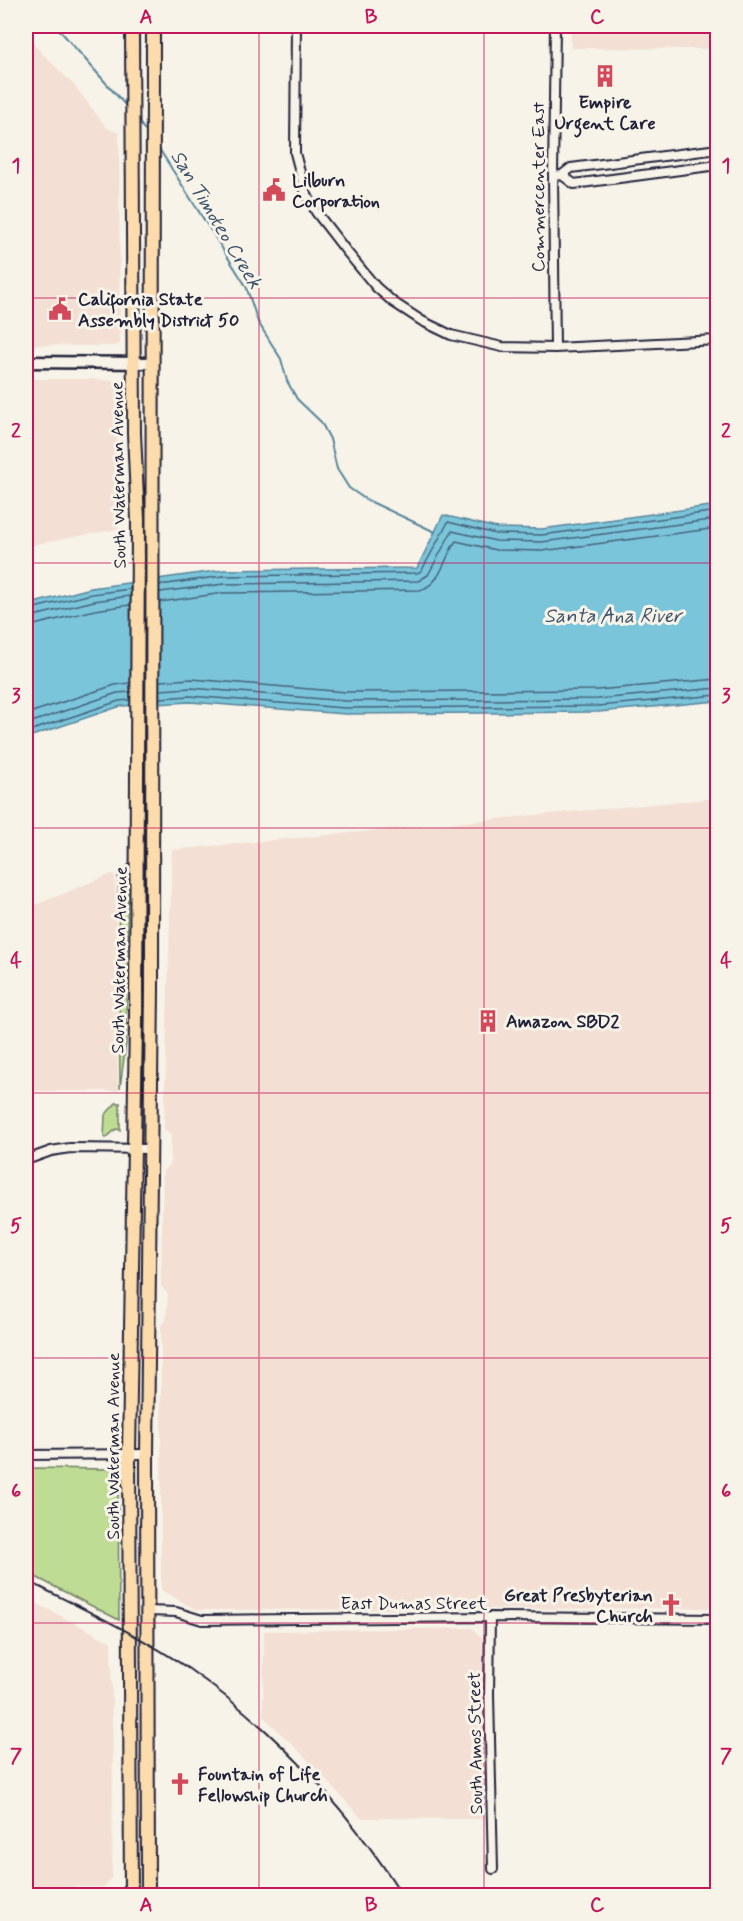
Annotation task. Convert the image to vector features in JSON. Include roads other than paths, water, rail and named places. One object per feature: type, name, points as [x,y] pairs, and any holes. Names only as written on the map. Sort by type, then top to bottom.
[{"type":"main road","name":"South Waterman Avenue","points":[[131,1896],[129,1453],[138,822],[138,567],[132,26]]},
{"type":"main road","name":"South Waterman Avenue","points":[[148,1896],[147,1455],[152,989],[153,26]]},
{"type":"street","points":[[296,26],[296,153],[305,191],[316,212],[376,287],[393,302],[422,321],[451,335],[502,347],[555,348],[717,340]]},
{"type":"street","name":"Commercenter East","points":[[555,26],[553,176],[555,348]]},
{"type":"street","points":[[553,176],[562,175],[571,168],[717,149]]},
{"type":"street","points":[[562,175],[574,184],[717,165]]},
{"type":"street","points":[[26,362],[152,363]]},
{"type":"street","points":[[26,1160],[51,1151],[70,1148],[149,1149]]},
{"type":"street","points":[[26,1455],[129,1453],[147,1455]]},
{"type":"street","name":"East Dumas Street","points":[[148,1611],[176,1612],[202,1620],[490,1617],[717,1619]]},
{"type":"street","name":"South Amos Street","points":[[490,1617],[489,1695],[493,1869]]},
{"type":"water","name":"Santa Ana River","points":[[717,505],[717,701],[598,712],[345,714],[190,702],[121,706],[26,738],[26,605],[91,588],[223,570],[417,568],[443,515],[497,528],[542,529]]},
{"type":"waterway","name":"San Timoteo Creek","points":[[56,26],[127,107]]},
{"type":"waterway","name":"San Timoteo Creek","points":[[138,121],[147,133]]},
{"type":"waterway","name":"San Timoteo Creek","points":[[158,147],[246,286],[258,322],[281,359],[287,381],[297,399],[321,422],[330,439],[337,469],[349,488],[365,499],[435,532]]},
{"type":"railway","points":[[26,1580],[170,1656],[251,1718],[280,1744],[333,1801],[381,1863],[403,1896]]},
{"type":"place","name":"Empire Urgent Care","points":[[605,76]]},
{"type":"place","name":"Lilburn Corporation","points":[[274,190]]},
{"type":"place","name":"California State Assembly District 50","points":[[60,309]]},
{"type":"place","name":"Amazon SBD2","points":[[488,1021]]},
{"type":"place","name":"Great Presbyterian Church","points":[[671,1605]]},
{"type":"place","name":"Fountain of Life Fellowship Church","points":[[180,1784]]}]
